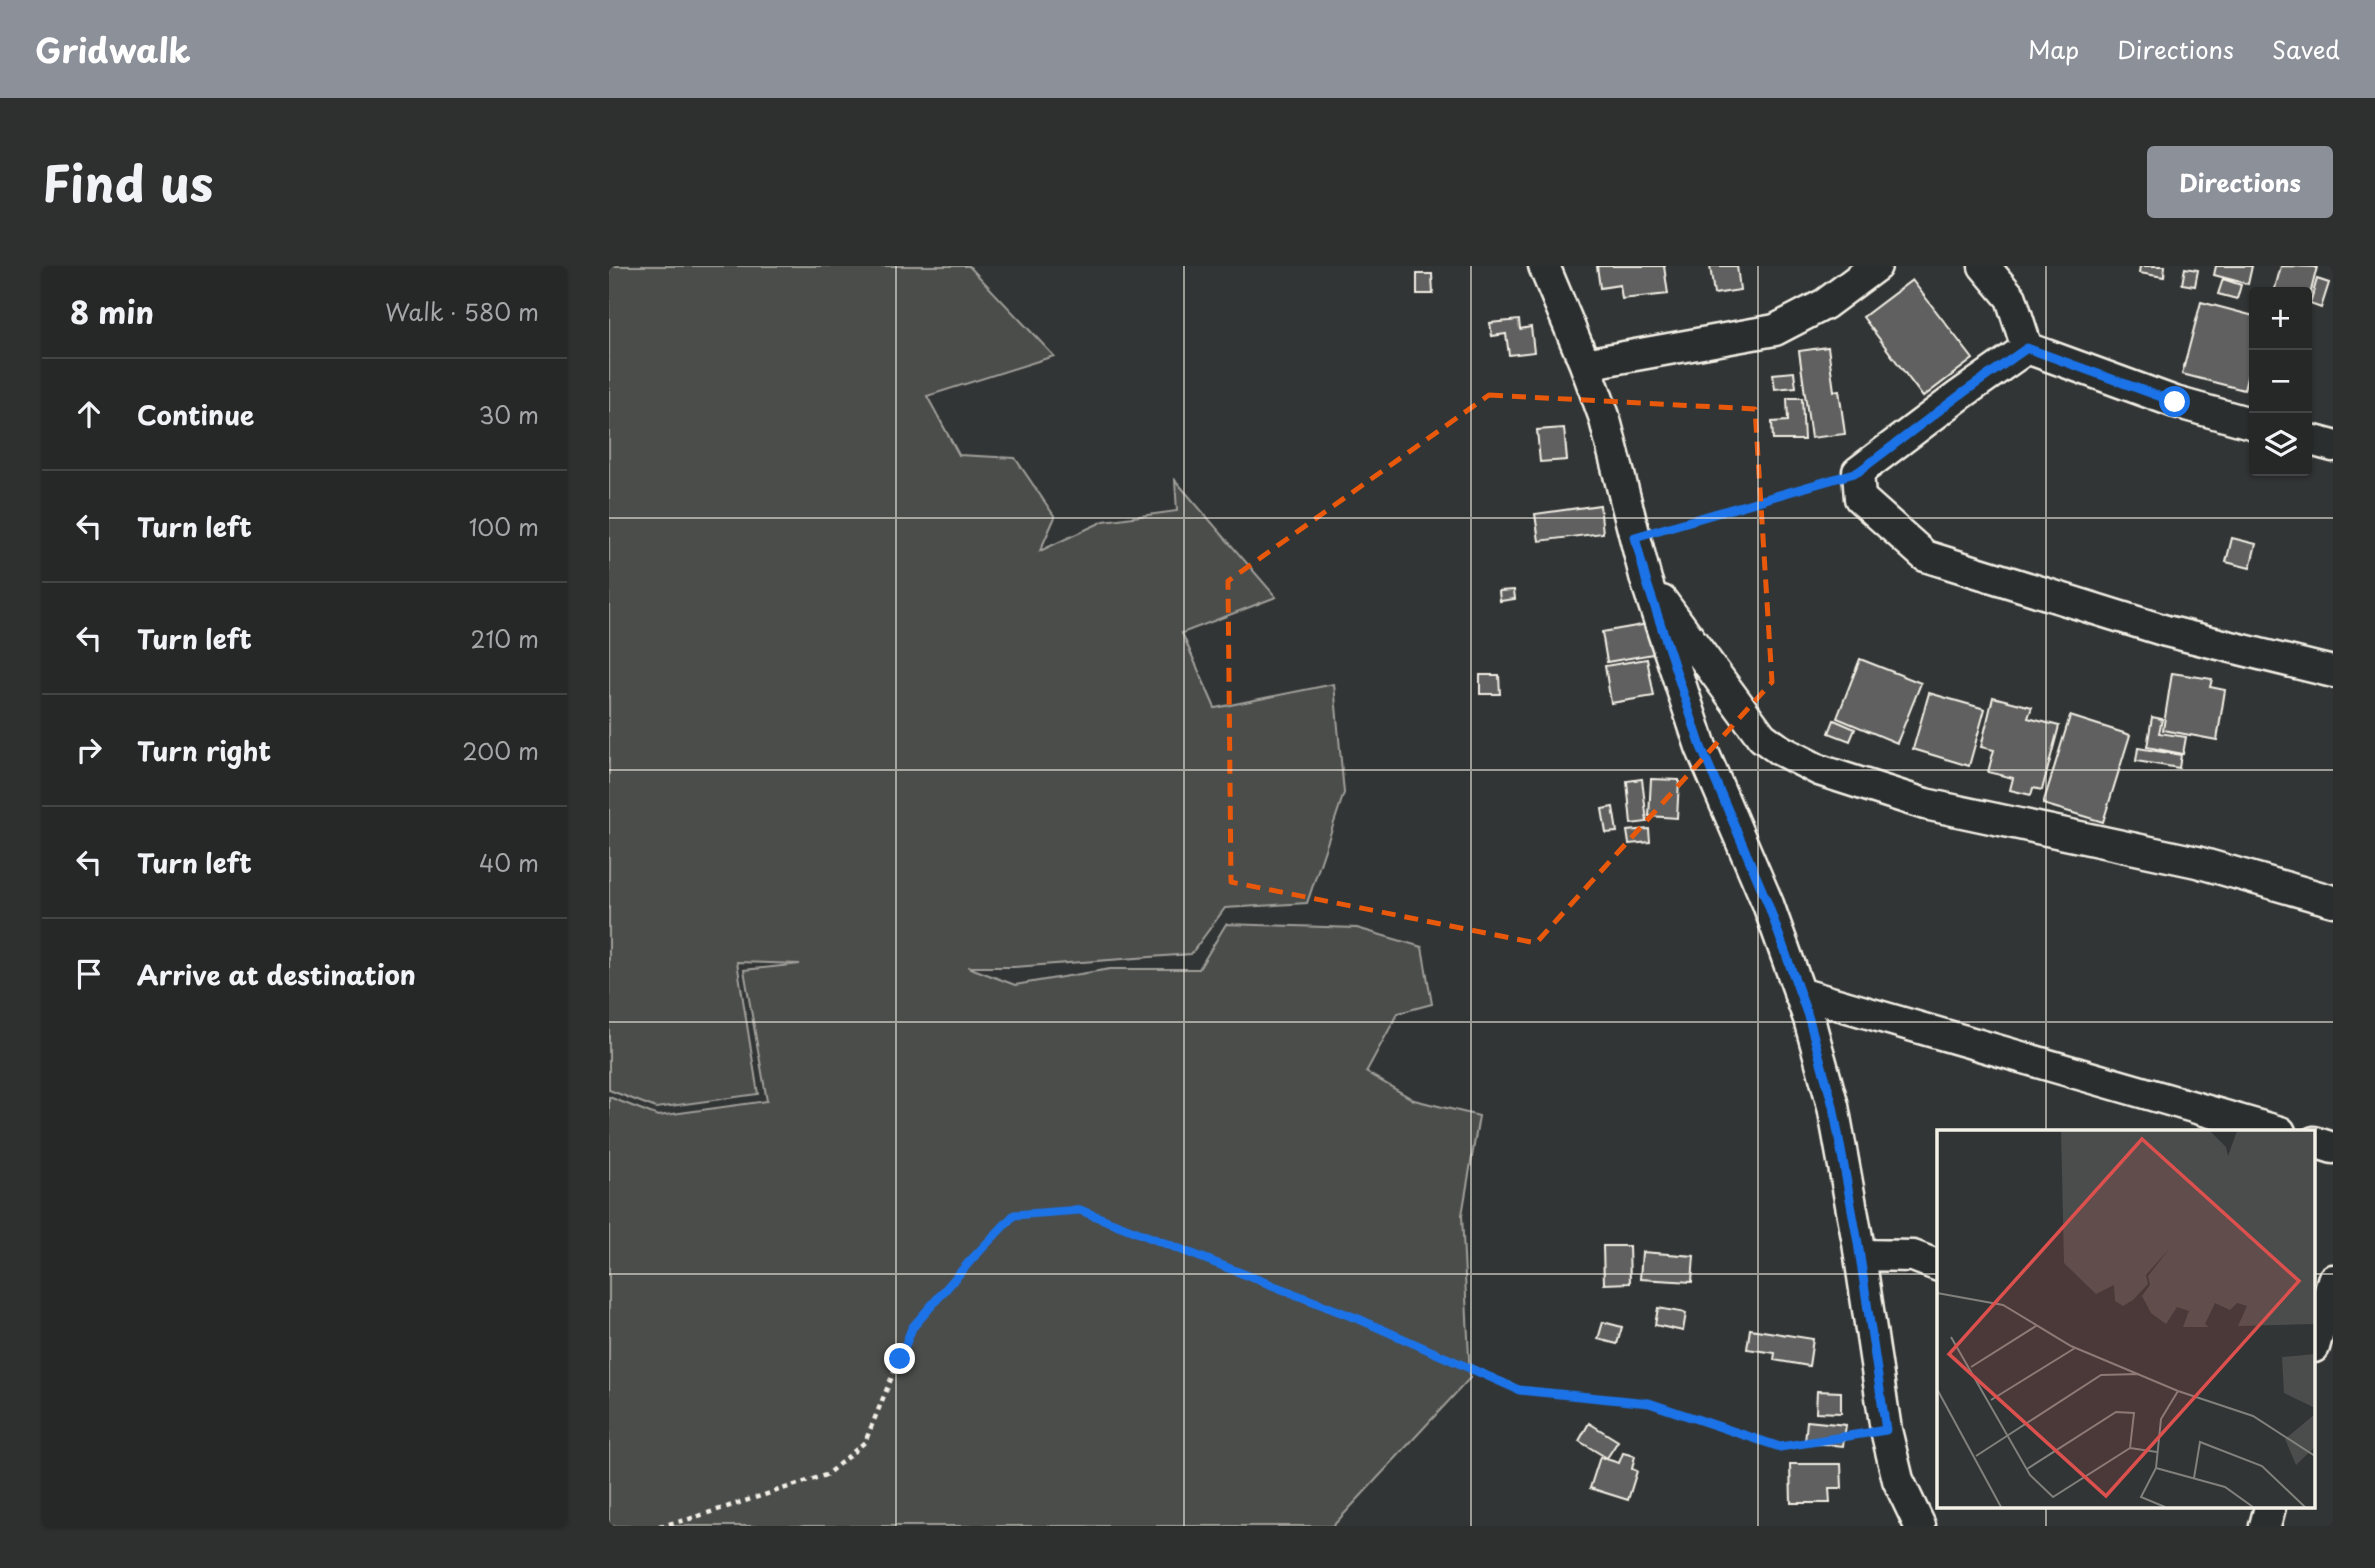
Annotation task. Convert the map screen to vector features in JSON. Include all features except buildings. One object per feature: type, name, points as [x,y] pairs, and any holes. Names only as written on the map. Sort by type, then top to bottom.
[{"type":"street","points":[[1544,266],[1604,416],[1646,580],[1701,747],[1768,904],[1809,1019],[1833,1106],[1860,1255],[1886,1430],[1898,1480],[1920,1526]]},
{"type":"street","points":[[1585,364],[1775,330],[1825,304],[1876,266]]},
{"type":"street","points":[[1984,266],[2011,298],[2027,348]]},
{"type":"street","points":[[2027,348],[2175,402],[2249,423]]},
{"type":"street","points":[[2027,348],[1858,472],[1860,498],[1925,556],[2166,631],[2333,672]]},
{"type":"street","points":[[2312,440],[2333,446]]},
{"type":"street","points":[[1646,580],[1762,737],[1780,750],[1819,770],[1925,804],[2197,862],[2333,901]]},
{"type":"street","points":[[1799,993],[2273,1130]]},
{"type":"street","points":[[2315,1143],[2333,1148]]},
{"type":"street","points":[[1860,1255],[1913,1256],[1937,1265]]},
{"type":"street","points":[[2315,1343],[2333,1280]]},
{"type":"street","points":[[2265,1526],[2270,1508]]},
{"type":"path","points":[[1635,537],[1858,472]]},
{"type":"path","points":[[659,1526],[687,1520],[826,1475],[865,1442],[912,1328],[1014,1215],[1080,1210],[1361,1320],[1519,1390],[1649,1403],[1780,1447],[1886,1430]]},
{"type":"highlighted area","points":[[1489,395],[1755,409],[1772,682],[1536,943],[1231,882],[1228,581]]},
{"type":"shaded area","points":[[609,266],[969,266],[1054,356],[927,396],[959,455],[1015,458],[1055,517],[1040,551],[1104,521],[1177,511],[1175,480],[1276,597],[1182,633],[1215,708],[1334,684],[1344,793],[1307,903],[1225,908],[1191,954],[1014,967],[968,967],[1015,985],[1110,969],[1199,969],[1226,924],[1357,928],[1422,947],[1432,1004],[1398,1013],[1366,1072],[1414,1100],[1479,1116],[1462,1215],[1470,1378],[1333,1526],[609,1526],[609,1097],[658,1116],[767,1101],[744,970],[800,964],[737,962],[758,1094],[656,1108],[609,1090]]},
{"type":"route","points":[[900,1359],[912,1328],[1014,1215],[1080,1210],[1361,1320],[1519,1390],[1649,1403],[1780,1447],[1886,1430],[1858,1243],[1833,1106],[1809,1019],[1768,904],[1701,747],[1646,580],[1635,537],[1858,472],[2027,348],[2175,402]]}]
